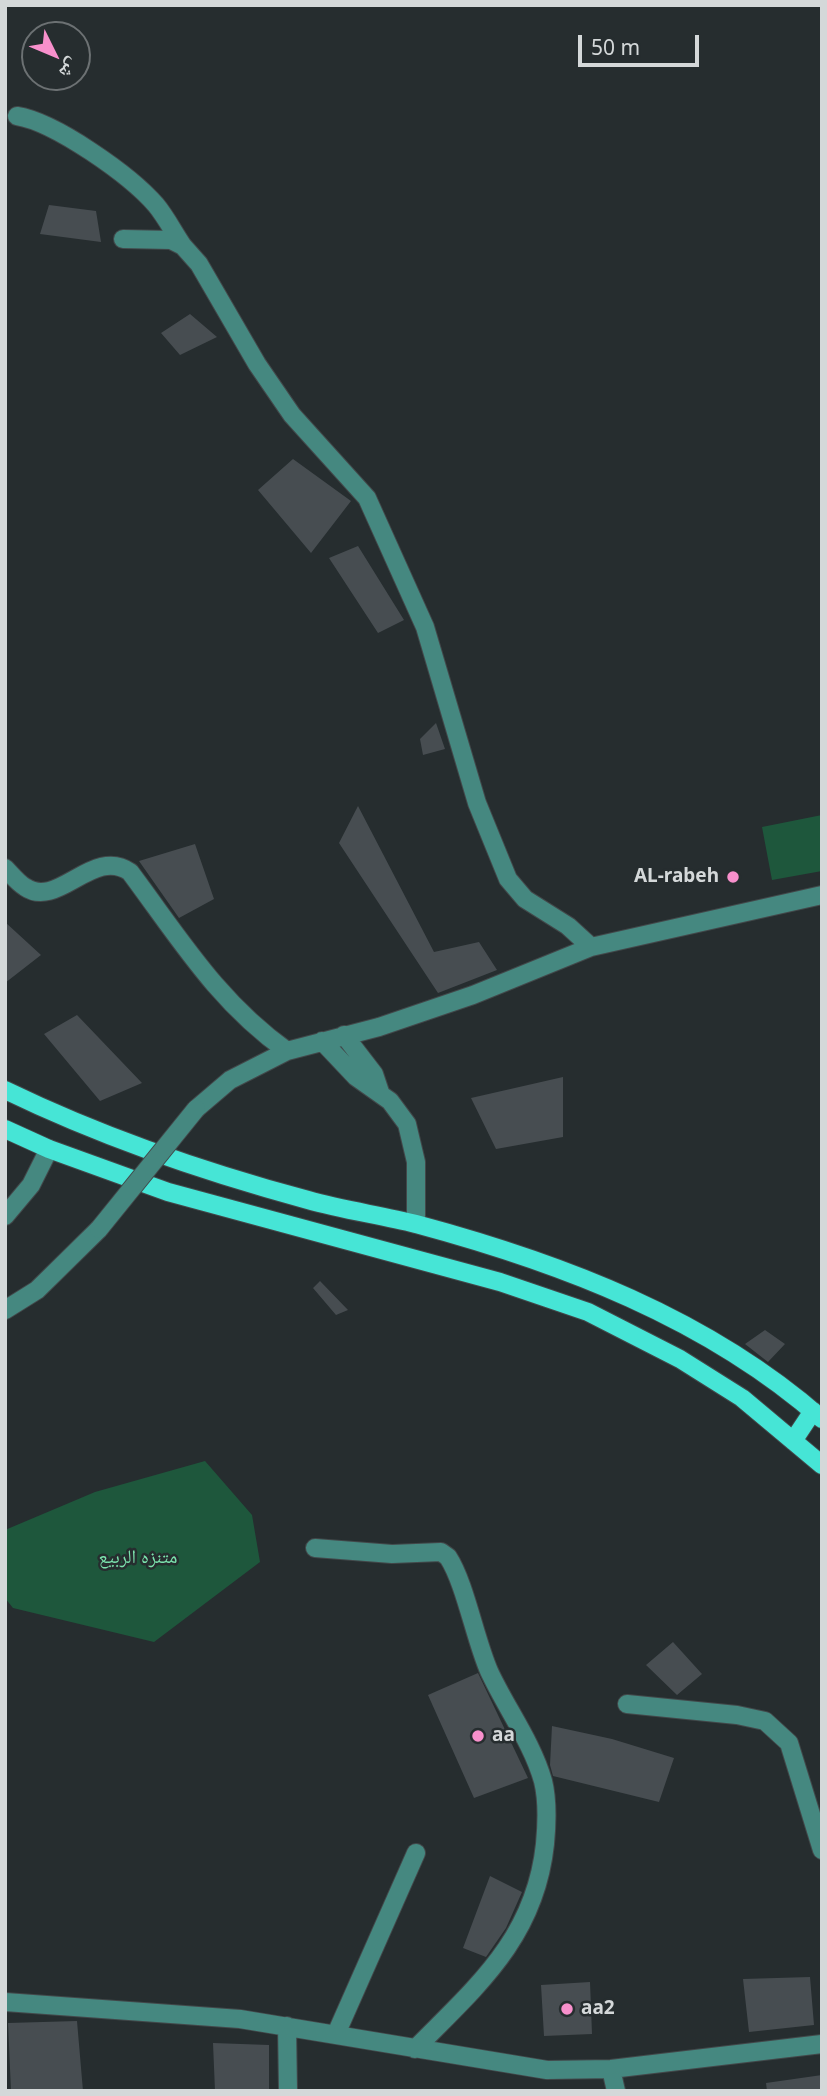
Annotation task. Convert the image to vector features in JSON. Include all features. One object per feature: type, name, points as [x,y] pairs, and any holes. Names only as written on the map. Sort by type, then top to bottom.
[{"type":"main road","points":[[5,1090],[107,1135],[238,1180],[310,1201],[416,1224],[549,1265],[624,1293],[718,1345],[773,1380],[818,1415],[793,1441]]},
{"type":"main road","points":[[5,1129],[49,1149],[168,1192],[500,1282],[588,1312],[680,1359],[742,1398],[822,1465]]},
{"type":"street","points":[[17,116],[34,119],[52,128],[119,173],[156,205],[183,246],[199,264],[257,364],[292,415],[367,498],[425,627],[477,803],[508,879],[525,899],[568,926],[591,947]]},
{"type":"street","points":[[123,239],[164,239],[183,246]]},
{"type":"street","points":[[5,868],[25,888],[42,891],[71,883],[104,864],[114,863],[123,867],[218,992],[287,1051]]},
{"type":"street","points":[[5,1310],[37,1290],[99,1229],[195,1110],[230,1080],[287,1051],[379,1027],[473,995],[591,947],[822,895]]},
{"type":"street","points":[[344,1035],[374,1074],[380,1092]]},
{"type":"street","points":[[322,1041],[356,1077],[380,1092],[400,1111],[412,1137],[416,1162],[416,1224]]},
{"type":"street","points":[[5,1216],[31,1185],[49,1149]]},
{"type":"street","points":[[315,1548],[391,1554],[441,1552],[448,1557],[489,1670],[543,1782],[547,1813],[544,1853],[536,1892],[522,1925],[498,1963],[415,2049]]},
{"type":"street","points":[[626,1704],[737,1715],[765,1721],[789,1743],[822,1850]]},
{"type":"street","points":[[335,2034],[416,1853]]},
{"type":"street","points":[[5,2003],[200,2016],[287,2026],[547,2070],[611,2069],[822,2044]]},
{"type":"street","points":[[287,2026],[288,2091]]},
{"type":"street","points":[[611,2069],[616,2091]]},
{"type":"green space","points":[[822,815],[822,871],[772,880],[762,827]]},
{"type":"green space","name":"متنزه الربيع","points":[[205,1461],[252,1515],[260,1562],[154,1642],[13,1608],[5,1598],[5,1530],[95,1492]]},
{"type":"building","points":[[49,205],[96,211],[101,242],[40,234]]},
{"type":"building","points":[[190,314],[217,337],[180,355],[161,333]]},
{"type":"building","points":[[293,459],[351,501],[311,553],[258,490]]},
{"type":"building","points":[[358,546],[404,620],[378,633],[329,558]]},
{"type":"building","points":[[436,723],[445,749],[423,755],[420,739]]},
{"type":"building","points":[[358,806],[434,952],[479,942],[497,970],[438,993],[339,843]]},
{"type":"building","points":[[195,844],[214,899],[179,918],[139,861]]},
{"type":"building","points":[[5,922],[41,955],[5,983]]},
{"type":"building","points":[[77,1015],[142,1083],[100,1101],[44,1034]]},
{"type":"building","points":[[563,1077],[563,1137],[496,1149],[471,1098]]},
{"type":"building","points":[[320,1281],[348,1310],[336,1315],[313,1288]]},
{"type":"building","points":[[765,1330],[785,1344],[768,1362],[745,1344]]},
{"type":"building","points":[[673,1642],[702,1674],[677,1695],[646,1665]]},
{"type":"building","name":"aa","points":[[478,1673],[528,1778],[474,1798],[428,1695]]},
{"type":"building","name":"aa","points":[[552,1726],[612,1739],[674,1758],[659,1802],[553,1776],[550,1765]]},
{"type":"building","points":[[490,1876],[522,1892],[506,1928],[486,1957],[463,1948]]},
{"type":"building","points":[[810,1977],[814,2025],[749,2032],[743,1979]]},
{"type":"building","name":"aa2","points":[[590,1982],[592,2034],[544,2036],[541,1985]]},
{"type":"building","points":[[77,2021],[83,2091],[11,2091],[8,2023]]},
{"type":"building","points":[[213,2043],[269,2045],[269,2091],[215,2091]]},
{"type":"building","points":[[822,2075],[822,2091],[767,2091],[766,2083]]},
{"type":"place","name":"AL-rabeh","points":[[733,877]]},
{"type":"place","name":"aa","points":[[478,1736]]},
{"type":"place","name":"aa2","points":[[567,2009]]}]
